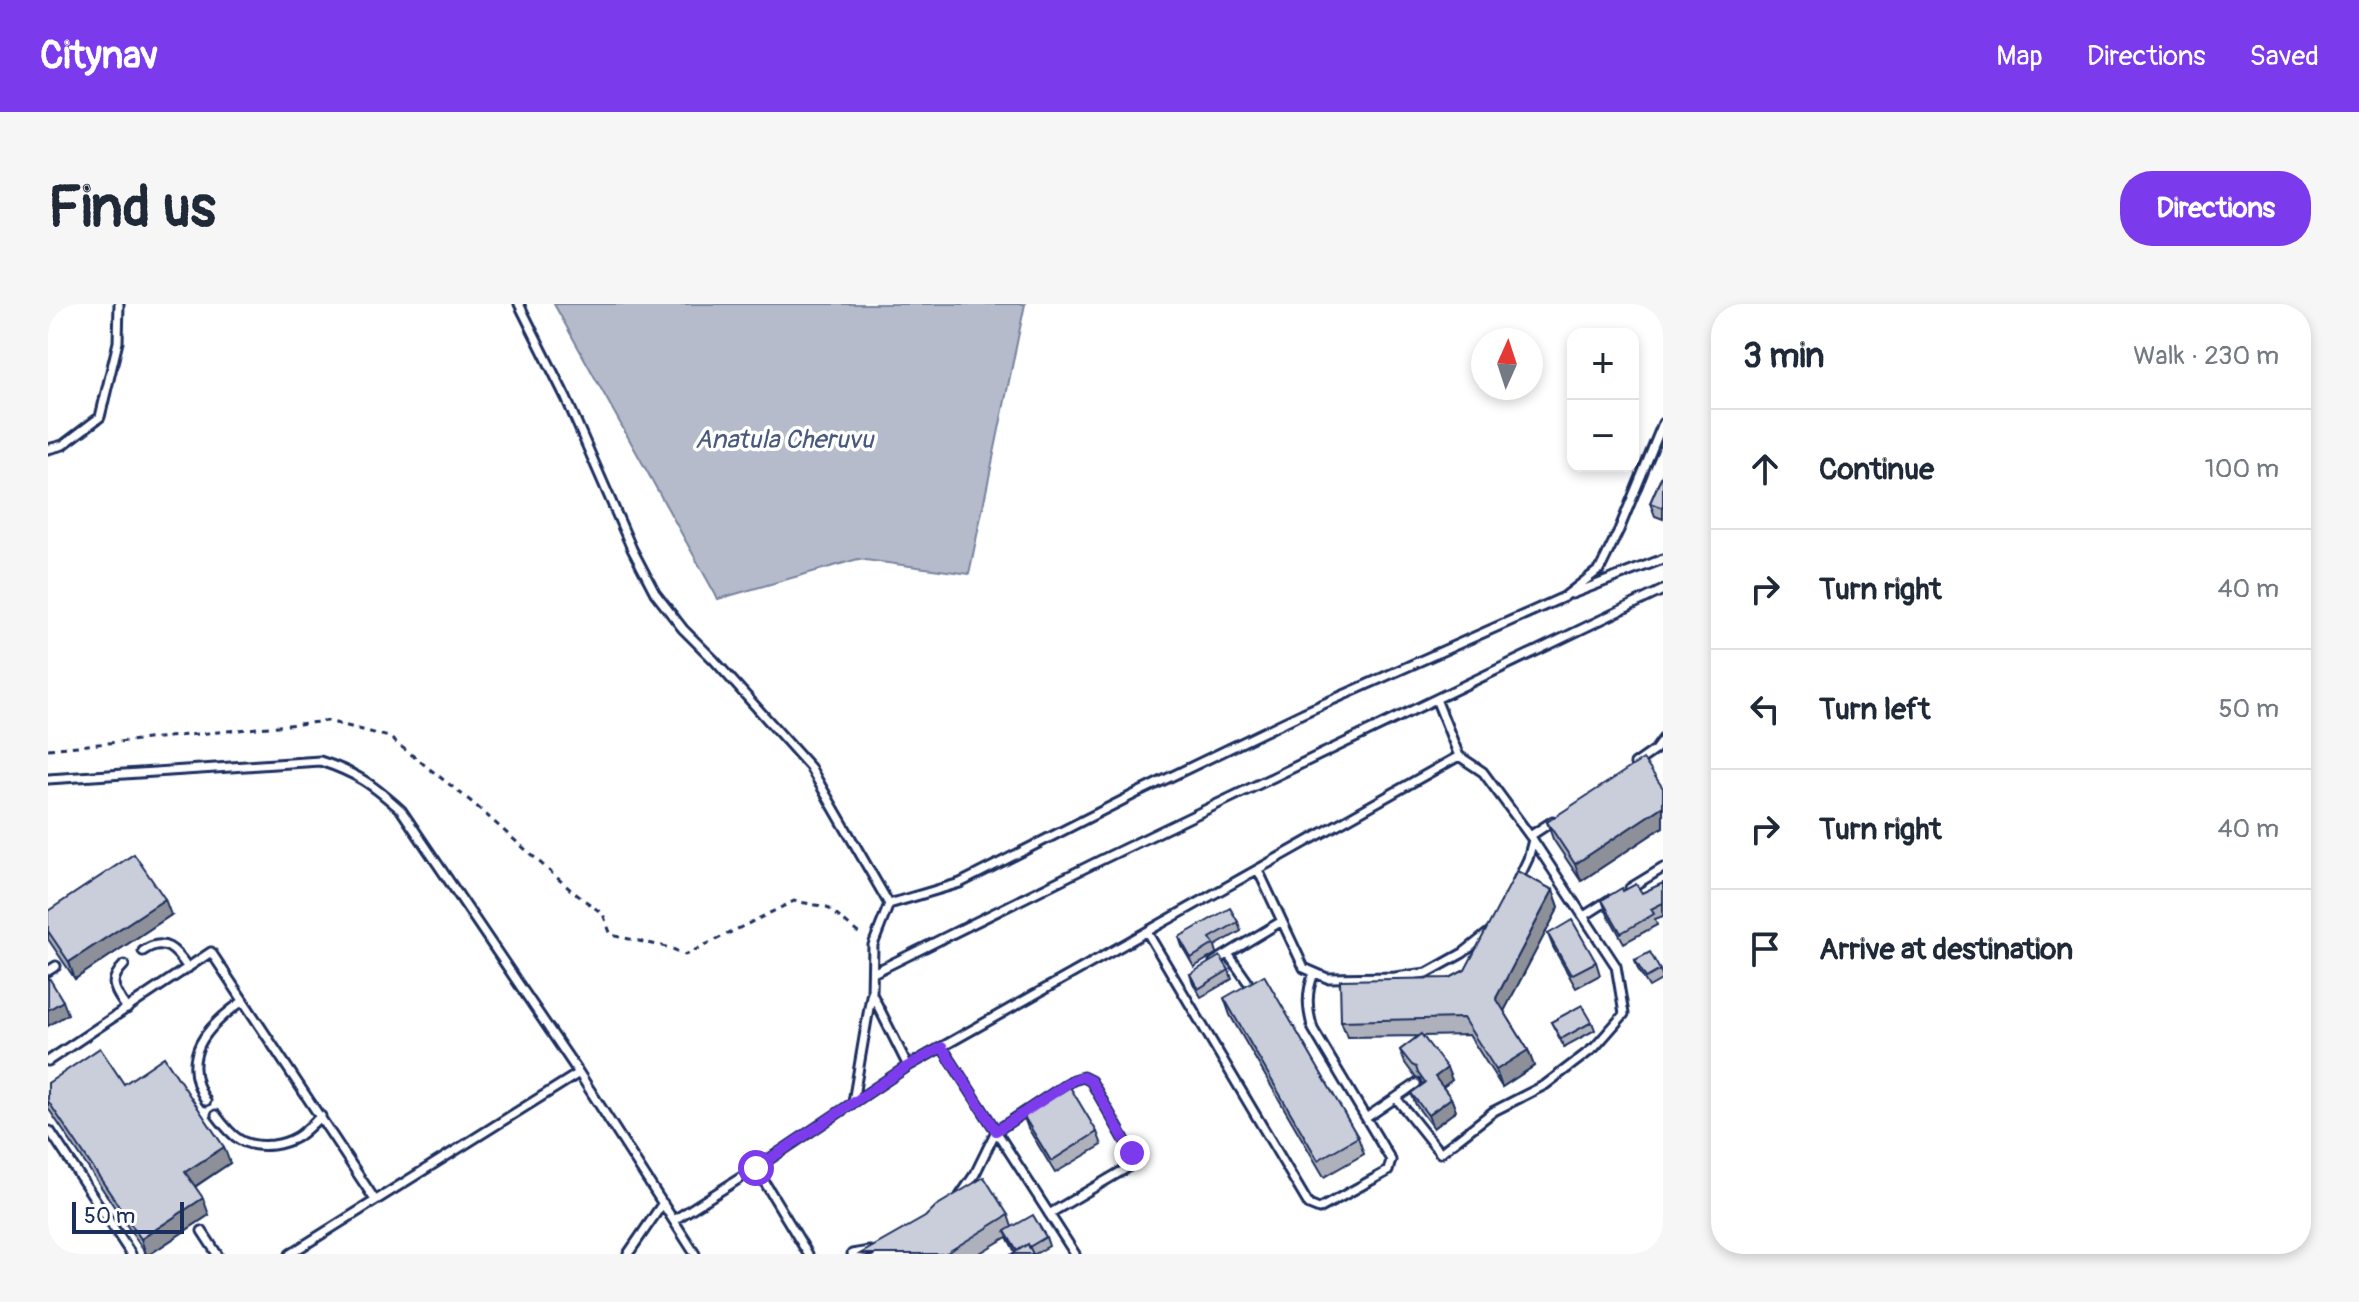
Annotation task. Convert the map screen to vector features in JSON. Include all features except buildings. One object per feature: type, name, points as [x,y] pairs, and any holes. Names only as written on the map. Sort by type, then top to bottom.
[{"type":"lane","points":[[48,449],[63,445],[100,417],[118,342],[119,304]]},
{"type":"lane","points":[[519,304],[566,398],[632,549],[655,593],[683,629],[810,767],[889,904]]},
{"type":"lane","points":[[1564,597],[1600,569],[1663,423]]},
{"type":"lane","points":[[889,904],[960,883],[1289,720],[1564,597],[1663,559]]},
{"type":"lane","points":[[873,973],[1663,590]]},
{"type":"lane","points":[[1396,1098],[1440,1153],[1494,1111],[1545,1085],[1595,1047],[1624,1014],[1616,966],[1532,838],[1483,772],[1459,756],[1436,699]]},
{"type":"lane","points":[[1630,767],[1655,750],[1663,739]]},
{"type":"lane","points":[[1655,750],[1663,760]]},
{"type":"lane","points":[[674,1220],[908,1066],[1459,756]]},
{"type":"lane","points":[[48,779],[320,761],[349,771],[377,788],[401,810],[579,1073],[695,1254]]},
{"type":"lane","points":[[1514,887],[1528,859],[1532,838],[1555,819]]},
{"type":"lane","points":[[1584,916],[1663,868]]},
{"type":"lane","points":[[1258,870],[1304,968],[1327,978],[1427,973],[1463,953],[1493,929]]},
{"type":"lane","points":[[853,1102],[872,994],[873,945],[889,904]]},
{"type":"lane","points":[[1203,969],[1282,921]]},
{"type":"lane","points":[[1147,932],[1309,1205],[1319,1209],[1388,1171],[1391,1160],[1313,1029],[1308,997],[1314,973]]},
{"type":"lane","points":[[143,951],[150,946],[165,944],[173,947],[188,968]]},
{"type":"lane","points":[[48,1061],[211,952],[375,1200]]},
{"type":"lane","points":[[1228,954],[1247,981]]},
{"type":"lane","points":[[124,965],[114,982],[115,990],[127,1009]]},
{"type":"lane","points":[[1178,984],[1190,976]]},
{"type":"lane","points":[[872,994],[908,1066]]},
{"type":"lane","points":[[206,1101],[199,1089],[195,1069],[199,1048],[209,1028],[243,1001]]},
{"type":"lane","points":[[942,1047],[1075,1254]]},
{"type":"lane","points":[[290,1254],[300,1251],[375,1200],[579,1073]]},
{"type":"lane","points":[[954,1204],[975,1174],[996,1131],[1073,1080],[1083,1077],[1091,1081],[1132,1153],[1131,1162],[1127,1168],[1049,1214]]},
{"type":"lane","points":[[1366,1118],[1416,1084]]},
{"type":"lane","points":[[216,1115],[229,1133],[247,1145],[264,1146],[297,1137],[321,1116]]},
{"type":"lane","points":[[50,1131],[131,1254]]},
{"type":"lane","points":[[756,1168],[808,1254]]},
{"type":"lane","points":[[628,1254],[663,1203]]},
{"type":"lane","points":[[202,1231],[217,1254]]},
{"type":"lane","points":[[852,1254],[874,1251]]},
{"type":"path","points":[[48,749],[328,721],[389,737],[473,803],[572,891],[603,914],[611,935],[671,948],[685,955],[794,901],[827,907],[873,945]]},
{"type":"water","name":"Anatula Cheruvu","points":[[554,304],[1025,304],[969,574],[858,559],[718,599]]},
{"type":"route","points":[[756,1168],[908,1066],[942,1047],[996,1131],[1073,1080],[1083,1077],[1091,1081],[1132,1153]]}]
